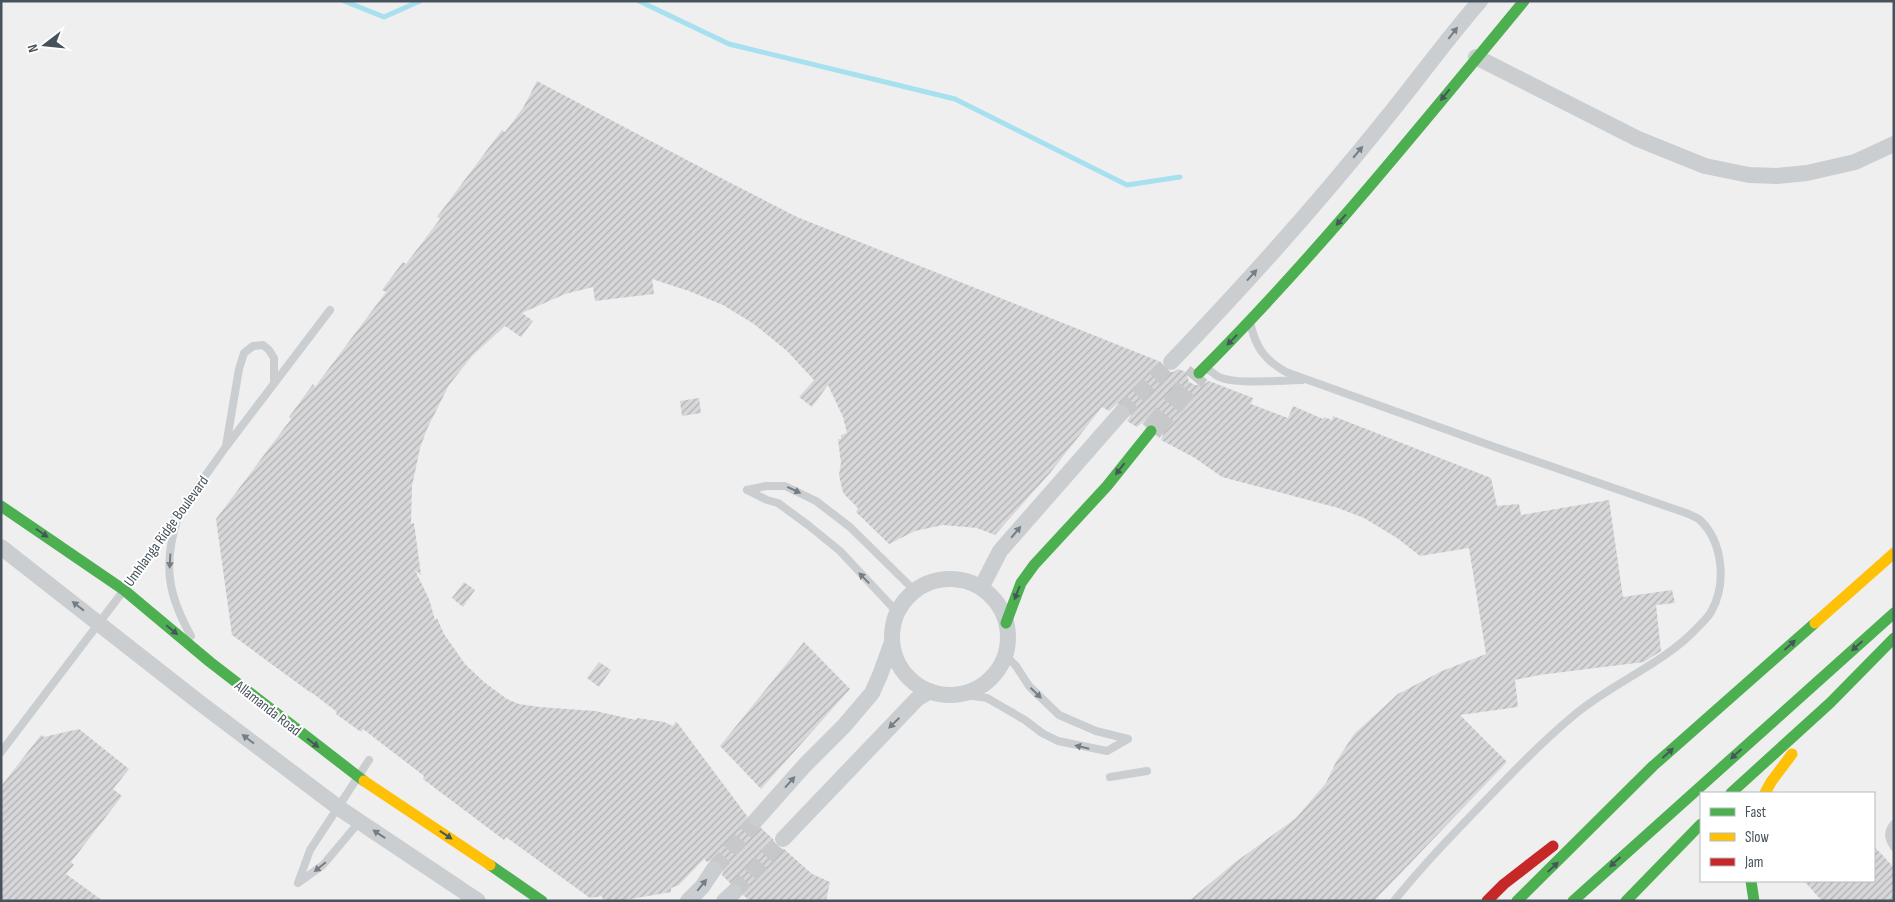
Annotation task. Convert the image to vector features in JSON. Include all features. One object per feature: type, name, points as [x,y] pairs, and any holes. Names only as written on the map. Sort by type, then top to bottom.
[{"type":"main road","points":[[1202,370],[1250,322],[1352,208],[1524,1]]},
{"type":"main road","points":[[1006,623],[1021,584],[1034,565],[1107,486],[1151,431]]},
{"type":"main road","name":"Allamanda Road","points":[[1,506],[124,590],[210,662],[358,777],[542,901]]},
{"type":"main road","points":[[1574,829],[1652,766],[1894,553]]},
{"type":"main road","points":[[1573,901],[1894,613]]},
{"type":"main road","points":[[1732,792],[1830,703],[1894,638]]},
{"type":"main road","points":[[1766,792],[1830,703]]},
{"type":"main road","points":[[1517,901],[1565,856],[1652,766]]},
{"type":"main road","points":[[1626,901],[1700,825]]},
{"type":"main road","points":[[1487,901],[1504,884],[1558,841]]},
{"type":"main road","points":[[1752,882],[1754,901]]},
{"type":"street","points":[[1171,362],[1228,302],[1310,210],[1480,1]]},
{"type":"street","points":[[1476,57],[1638,139],[1714,168],[1749,175],[1777,176],[1807,173],[1855,162],[1894,144]]},
{"type":"street","points":[[981,588],[1000,551],[1121,413]]},
{"type":"street","points":[[1,547],[200,703],[339,808],[478,901]]},
{"type":"street","points":[[950,579],[961,580],[981,588],[997,603],[1006,623],[1008,639],[1001,665],[988,681],[970,692],[950,695],[930,692],[905,674],[895,655],[893,640],[894,622],[903,603],[915,591],[928,583],[950,579]]},
{"type":"street","points":[[757,818],[844,726],[872,693],[893,640]]},
{"type":"street","points":[[783,840],[917,699],[930,692]]},
{"type":"street","points":[[688,901],[714,869]]},
{"type":"lane","name":"Umhlanga Ridge Boulevard","points":[[1,752],[100,623],[225,448],[330,310]]},
{"type":"lane","points":[[1250,322],[1259,350],[1268,361],[1286,372],[1686,513],[1699,519],[1709,532],[1719,557],[1721,578],[1717,597],[1711,612],[1692,633],[1656,663],[1608,690],[1574,715],[1543,743],[1414,876],[1394,901]]},
{"type":"lane","points":[[225,448],[239,369],[244,353],[253,346],[263,345],[274,358],[274,385]]},
{"type":"lane","points":[[1202,370],[1228,379],[1264,381],[1309,379]]},
{"type":"lane","points":[[898,613],[840,551],[778,503],[766,500],[747,490],[766,486],[785,486],[816,501],[850,526],[915,591]]},
{"type":"lane","points":[[179,514],[172,537],[170,584],[174,603],[181,619],[192,638],[210,662]]},
{"type":"lane","points":[[960,694],[987,698],[1058,741],[1107,751],[1128,740],[1096,731],[1059,715],[1029,686],[1016,666],[1005,655]]},
{"type":"lane","points":[[360,822],[324,865],[298,883],[310,850],[370,760]]},
{"type":"lane","points":[[1110,777],[1147,771]]},
{"type":"lane","points":[[1894,824],[1888,836],[1894,846]]},
{"type":"building","points":[[537,81],[797,217],[1161,362],[1164,369],[1168,372],[1178,369],[1186,372],[1189,382],[1195,385],[1203,385],[1209,381],[1253,398],[1251,404],[1288,418],[1293,406],[1323,419],[1324,417],[1332,420],[1333,416],[1491,478],[1497,506],[1519,504],[1521,515],[1609,500],[1623,597],[1672,590],[1675,603],[1656,605],[1661,651],[1644,662],[1539,675],[1515,680],[1518,707],[1460,715],[1507,762],[1374,901],[1189,901],[1233,864],[1296,818],[1326,783],[1336,762],[1354,734],[1398,694],[1442,671],[1486,654],[1469,548],[1420,556],[1397,538],[1364,518],[1338,508],[1222,477],[1195,458],[1161,440],[1164,432],[1159,420],[1147,419],[1137,427],[1127,421],[1131,415],[1131,410],[1122,403],[1117,404],[1109,411],[1102,407],[1050,473],[995,535],[977,528],[943,525],[915,531],[889,544],[856,512],[858,508],[844,494],[842,489],[839,475],[841,463],[838,439],[841,439],[841,435],[847,433],[843,417],[828,385],[812,407],[799,397],[814,380],[787,351],[754,324],[723,305],[652,279],[654,294],[595,301],[593,287],[565,294],[522,313],[533,321],[521,337],[505,326],[472,356],[449,385],[427,429],[420,448],[412,486],[411,524],[414,523],[421,575],[415,570],[429,599],[435,620],[437,618],[444,634],[465,664],[484,682],[507,699],[519,704],[595,711],[636,720],[637,718],[664,722],[673,726],[676,721],[747,816],[747,822],[750,826],[755,829],[761,828],[773,839],[776,847],[784,849],[812,874],[830,882],[826,901],[750,901],[743,895],[744,889],[741,885],[737,882],[730,883],[722,875],[724,869],[720,861],[714,859],[707,862],[704,859],[679,885],[671,888],[671,892],[619,901],[603,901],[602,896],[590,898],[506,837],[504,840],[423,779],[424,776],[363,729],[361,732],[336,714],[337,712],[311,692],[232,635],[216,519],[291,419],[289,417],[313,384],[315,387],[386,292],[382,290],[403,262],[406,264],[440,219],[437,217],[502,130],[505,132],[523,108]]},
{"type":"building","points":[[699,398],[701,413],[682,416],[680,401]]},
{"type":"building","points":[[464,582],[475,590],[463,607],[452,598]]},
{"type":"building","points":[[804,642],[850,689],[761,789],[720,746]]},
{"type":"building","points":[[599,662],[611,670],[599,687],[587,678]]},
{"type":"building","points":[[79,729],[129,769],[113,789],[122,796],[71,862],[74,865],[66,874],[103,901],[1,901],[1,786],[41,735],[44,737]]},
{"type":"building","points":[[1875,847],[1894,868],[1894,901],[1822,901],[1805,882],[1875,882]]},
{"type":"waterway","points":[[344,1],[384,17],[420,1]]},
{"type":"waterway","points":[[639,1],[729,44],[955,99],[1127,185],[1180,177]]},
{"type":"tunnel","points":[[1121,413],[1171,362]]},
{"type":"tunnel","points":[[1151,431],[1199,373]]},
{"type":"tunnel","points":[[714,869],[757,819]]},
{"type":"tunnel","points":[[734,892],[783,839]]},
{"type":"traffic: fast","points":[[1199,373],[1326,237],[1406,144],[1524,1]]},
{"type":"traffic: fast","points":[[1006,623],[1021,583],[1034,565],[1107,486],[1151,431]]},
{"type":"traffic: fast","points":[[1,506],[124,590],[210,662],[364,781]]},
{"type":"traffic: fast","points":[[1573,901],[1894,613]]},
{"type":"traffic: fast","points":[[1517,901],[1653,766],[1815,623]]},
{"type":"traffic: fast","points":[[1732,792],[1830,703],[1894,638]]},
{"type":"traffic: fast","points":[[1626,901],[1700,825]]},
{"type":"traffic: fast","points":[[490,865],[542,901]]},
{"type":"traffic: fast","points":[[1751,882],[1754,901]]},
{"type":"traffic: slow","points":[[1815,623],[1894,553]]},
{"type":"traffic: slow","points":[[1766,792],[1792,754]]},
{"type":"traffic: slow","points":[[364,781],[490,865]]},
{"type":"traffic: jam","points":[[1487,901],[1504,884],[1553,846]]}]
